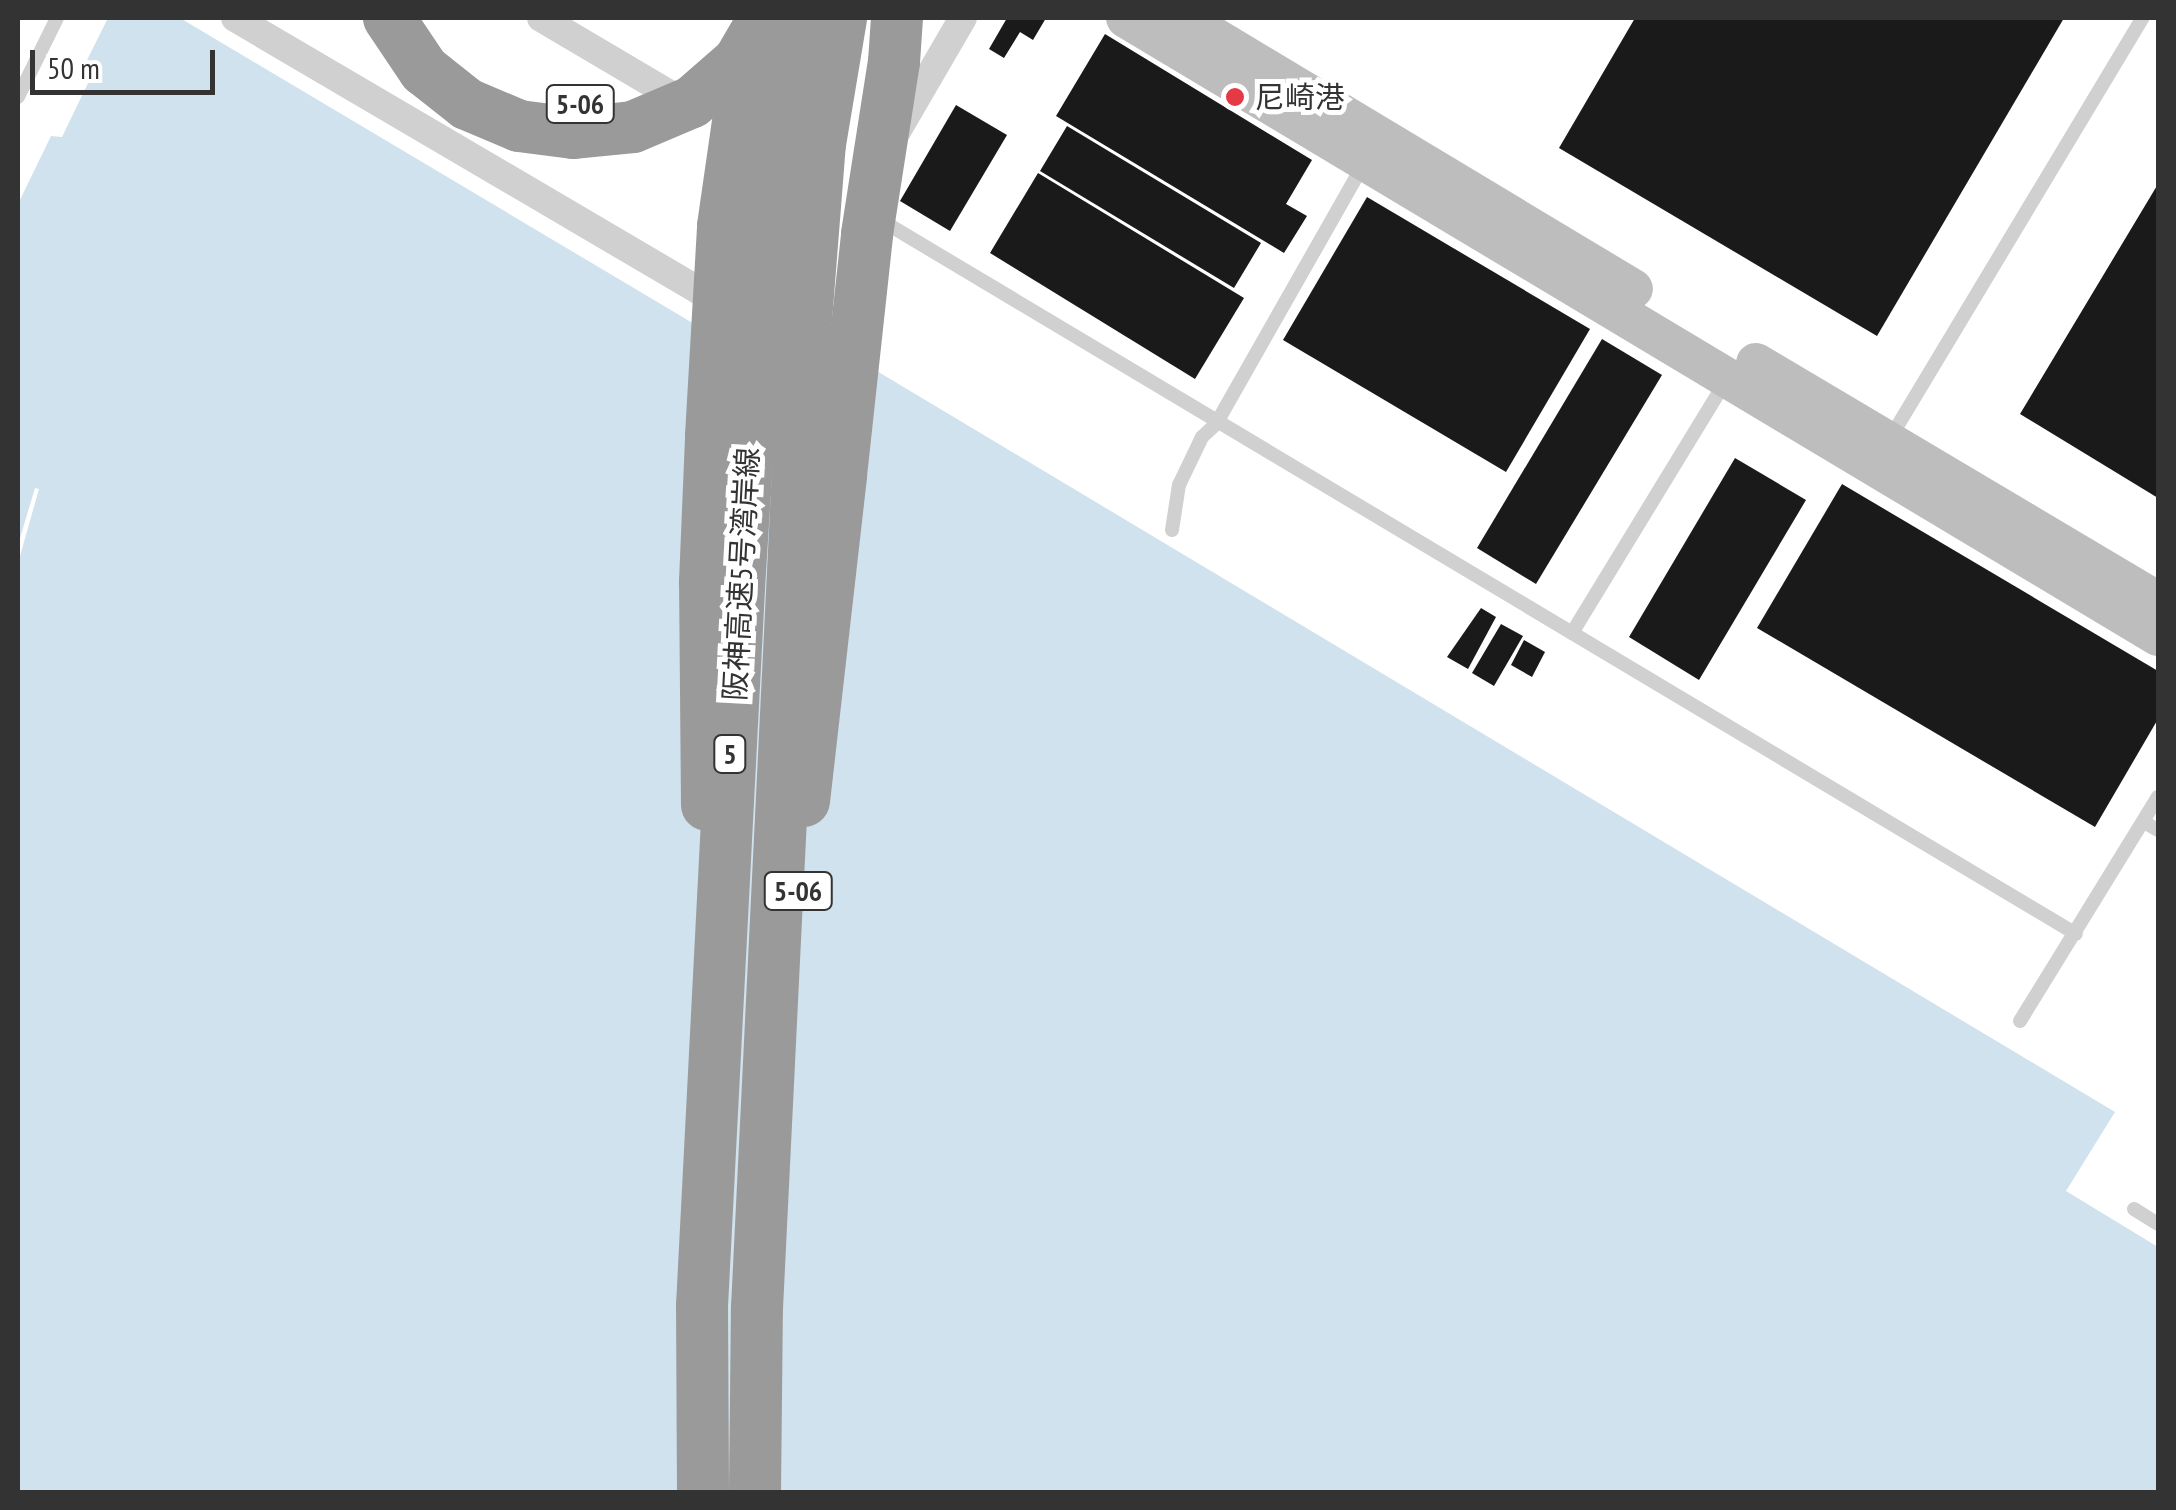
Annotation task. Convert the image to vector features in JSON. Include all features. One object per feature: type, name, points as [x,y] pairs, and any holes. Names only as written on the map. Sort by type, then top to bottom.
[{"type":"highway","name":"5-06","points":[[389,18],[424,70],[468,104],[519,126],[574,133],[633,127],[692,102],[738,61],[764,18]]},
{"type":"highway","name":"5-06","points":[[424,18],[446,47],[482,78],[527,97],[576,105],[623,100],[668,83],[706,55],[736,18]]},
{"type":"highway","points":[[714,1076],[705,582],[722,242],[754,18]]},
{"type":"highway","name":"阪神高速5号湾岸線","points":[[704,1492],[702,1306],[760,251],[790,18]]},
{"type":"highway","name":"阪神高速5号湾岸線","points":[[755,1492],[758,1308],[810,242],[820,144],[841,18]]},
{"type":"highway","name":"5-06","points":[[758,1308],[783,1136],[804,788],[867,234],[892,78],[897,18]]},
{"type":"street","points":[[235,18],[698,290],[795,295],[964,18]]},
{"type":"street","points":[[540,18],[854,204]]},
{"type":"street","points":[[1126,18],[1373,149],[1889,440],[2158,602]]},
{"type":"street","points":[[1182,18],[1373,149],[2158,636]]},
{"type":"lane","points":[[18,97],[58,18]]},
{"type":"lane","points":[[1889,440],[2143,18]]},
{"type":"lane","points":[[1172,530],[1179,485],[1202,437],[1216,424],[1373,149]]},
{"type":"lane","points":[[854,204],[1216,424],[2076,934]]},
{"type":"lane","points":[[1572,633],[1732,372]]},
{"type":"lane","points":[[2020,1021],[2158,798]]},
{"type":"lane","points":[[2144,822],[2158,830]]},
{"type":"lane","points":[[2134,1209],[2158,1224]]},
{"type":"water","points":[[108,18],[180,18],[696,325],[815,334],[2115,1112],[2066,1191],[2158,1247],[2158,1492],[18,1492],[18,563],[39,489],[35,488],[18,545],[18,204],[51,136],[62,137],[91,77],[83,68]]},
{"type":"building","points":[[1007,18],[1046,18],[1033,40],[1020,32],[1004,58],[989,49]]},
{"type":"building","points":[[1635,18],[2064,18],[1877,336],[1559,148]]},
{"type":"building","points":[[1105,34],[1312,160],[1286,204],[1307,216],[1284,253],[1056,116]]},
{"type":"building","points":[[956,105],[1007,135],[950,231],[900,201]]},
{"type":"building","points":[[1067,126],[1261,243],[1234,288],[1040,171]]},
{"type":"building","points":[[1038,173],[1244,298],[1195,379],[990,253]]},
{"type":"building","points":[[2158,184],[2158,498],[2020,414]]},
{"type":"building","points":[[1367,197],[1590,329],[1506,472],[1283,340]]},
{"type":"building","points":[[1602,339],[1662,375],[1536,584],[1477,548]]},
{"type":"building","points":[[1735,458],[1806,500],[1699,680],[1629,637]]},
{"type":"building","points":[[1842,484],[2158,671],[2158,719],[2095,827],[1757,628]]},
{"type":"building","points":[[1481,608],[1496,617],[1468,669],[1447,657]]},
{"type":"building","points":[[1501,624],[1523,636],[1494,686],[1472,673]]},
{"type":"building","points":[[1524,640],[1545,652],[1532,677],[1511,665]]},
{"type":"place","name":"尼崎港","points":[[1235,97]]}]
